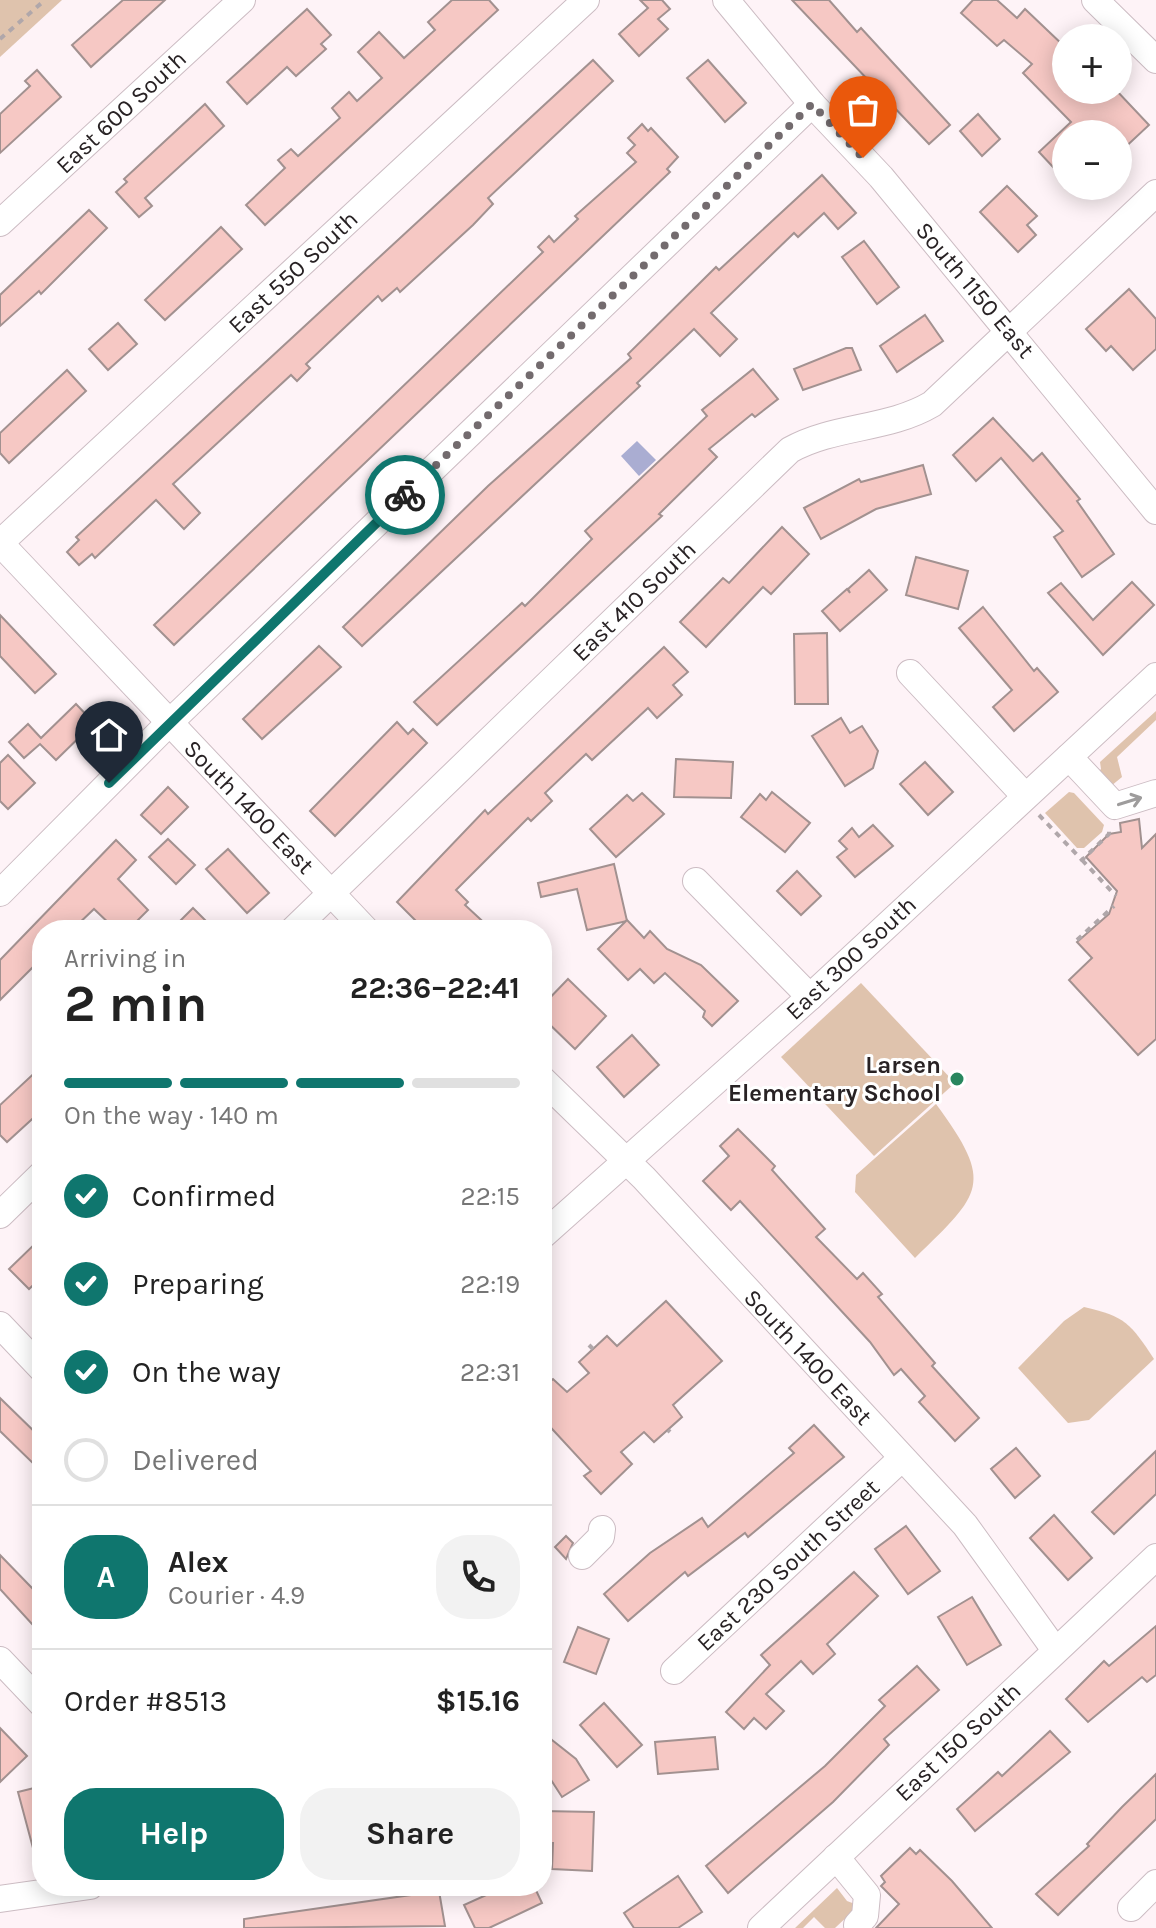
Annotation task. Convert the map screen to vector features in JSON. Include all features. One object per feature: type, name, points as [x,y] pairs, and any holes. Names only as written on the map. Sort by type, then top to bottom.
[{"type":"street","name":"East 600 South","points":[[0,223],[242,0]]},
{"type":"street","name":"East 550 South","points":[[0,543],[586,0]]},
{"type":"street","name":"South 1150 East","points":[[726,0],[812,104],[881,177],[1156,511]]},
{"type":"street","points":[[1095,0],[1156,60]]},
{"type":"street","points":[[0,893],[169,723],[812,104]]},
{"type":"street","name":"East 410 South","points":[[303,920],[790,450],[820,436],[903,419],[932,404],[1156,193]]},
{"type":"street","name":"South 1400 East","points":[[0,543],[357,920]]},
{"type":"street","points":[[910,673],[1032,805]]},
{"type":"street","name":"East 300 South","points":[[552,1227],[1032,805],[1069,757],[1156,676]]},
{"type":"street","points":[[1069,757],[1115,806],[1156,793]]},
{"type":"street","points":[[696,881],[810,997]]},
{"type":"street","name":"South 1400 East","points":[[552,1089],[626,1160],[965,1525],[1055,1650]]},
{"type":"street","points":[[0,1215],[32,1184]]},
{"type":"street","points":[[0,1325],[32,1359]]},
{"type":"street","name":"East 230 South Street","points":[[674,1671],[902,1458]]},
{"type":"street","points":[[582,1556],[601,1537],[602,1529]]},
{"type":"street","name":"East 150 South","points":[[761,1928],[1156,1557]]},
{"type":"street","points":[[0,1660],[32,1694]]},
{"type":"street","points":[[836,1857],[867,1895],[865,1916],[857,1925]]},
{"type":"street","points":[[1131,1908],[1156,1883]]},
{"type":"street","points":[[0,1899],[32,1894]]},
{"type":"path","points":[[0,39],[45,0]]},
{"type":"path","points":[[1032,805],[1116,896]]},
{"type":"path","points":[[1082,860],[1109,834],[1108,822]]},
{"type":"path","points":[[1077,940],[1114,906]]},
{"type":"shaded area","points":[[0,0],[62,0],[0,57]]},
{"type":"shaded area","points":[[1156,711],[1156,720],[1117,757],[1122,777],[1111,786],[1097,773],[1101,769],[1100,762]]},
{"type":"shaded area","points":[[1069,792],[1074,793],[1104,825],[1102,832],[1084,848],[1077,848],[1045,813]]},
{"type":"shaded area","points":[[861,983],[955,1083],[874,1156],[781,1057]]},
{"type":"shaded area","points":[[936,1104],[967,1153],[973,1171],[973,1187],[955,1218],[915,1258],[855,1192],[856,1175]]},
{"type":"shaded area","points":[[1084,1307],[1126,1323],[1154,1359],[1089,1420],[1068,1423],[1018,1368],[1064,1321]]},
{"type":"shaded area","points":[[837,1888],[847,1901],[855,1904],[852,1912],[835,1928],[825,1928],[814,1917],[803,1928],[795,1928]]},
{"type":"water","points":[[637,441],[656,460],[639,476],[621,456]]},
{"type":"building","points":[[123,0],[165,0],[91,67],[72,45]]},
{"type":"building","points":[[452,0],[489,0],[498,10],[265,225],[246,205],[285,168],[278,160],[291,149],[298,156],[340,118],[332,108],[349,92],[357,101],[382,78],[358,52],[379,32],[404,58],[435,30],[428,22]]},
{"type":"building","points":[[640,0],[662,0],[670,9],[658,19],[668,29],[639,56],[619,34],[648,8]]},
{"type":"building","points":[[792,0],[829,0],[857,32],[861,28],[950,125],[929,144]]},
{"type":"building","points":[[973,0],[997,0],[1017,18],[1025,9],[1052,35],[1052,103],[1023,73],[1032,64],[1004,40],[997,46],[961,13]]},
{"type":"building","points":[[307,9],[331,35],[321,44],[326,49],[296,76],[287,67],[247,104],[227,82]]},
{"type":"building","points":[[593,60],[613,81],[488,198],[493,204],[473,225],[400,292],[397,288],[382,301],[378,296],[306,364],[310,368],[297,381],[291,375],[173,484],[200,513],[184,529],[156,500],[95,558],[92,554],[79,565],[67,552],[79,540],[76,537]]},
{"type":"building","points":[[708,60],[746,103],[725,122],[687,78]]},
{"type":"building","points":[[37,70],[61,97],[0,153],[0,114],[30,86],[25,81]]},
{"type":"building","points":[[205,104],[224,126],[145,198],[152,206],[139,217],[116,192],[127,182],[124,179]]},
{"type":"building","points":[[1053,104],[1129,104],[1149,125],[1132,141],[1132,120],[1069,120]]},
{"type":"building","points":[[978,114],[1000,139],[982,156],[960,131]]},
{"type":"building","points":[[642,124],[648,131],[651,128],[678,157],[667,169],[670,172],[174,645],[154,625],[543,252],[538,247],[549,236],[554,242],[578,219],[575,216],[636,162],[627,153],[635,145],[628,138]]},
{"type":"building","points":[[1052,140],[1052,166],[1039,152]]},
{"type":"building","points":[[822,175],[856,213],[838,229],[824,213],[798,237],[794,233],[711,313],[737,339],[720,356],[694,329],[637,383],[640,386],[362,646],[343,627],[488,486],[631,358],[628,354],[716,267],[719,270]]},
{"type":"building","points":[[1007,186],[1037,216],[1027,225],[1036,235],[1018,252],[980,212]]},
{"type":"building","points":[[89,210],[107,228],[41,294],[39,291],[0,326],[0,295]]},
{"type":"building","points":[[221,227],[242,249],[165,320],[145,300]]},
{"type":"building","points":[[864,241],[899,287],[877,304],[842,257]]},
{"type":"building","points":[[1129,289],[1156,319],[1156,349],[1133,370],[1111,346],[1106,351],[1086,329]]},
{"type":"building","points":[[925,315],[943,341],[897,372],[880,346]]},
{"type":"building","points":[[118,323],[137,344],[108,370],[89,349]]},
{"type":"building","points":[[852,348],[861,370],[803,390],[794,369]]},
{"type":"building","points":[[753,369],[778,399],[755,417],[752,414],[709,449],[717,457],[659,514],[662,516],[437,725],[414,702],[522,603],[525,606],[592,539],[585,531],[707,416],[702,410]]},
{"type":"building","points":[[67,370],[86,391],[9,463],[0,453],[0,433]]},
{"type":"building","points":[[993,418],[1033,461],[1042,453],[1080,499],[1077,501],[1114,554],[1082,577],[1054,537],[1063,531],[1001,458],[976,481],[953,455]]},
{"type":"building","points":[[923,465],[931,494],[876,509],[821,539],[804,508],[859,479],[861,482]]},
{"type":"building","points":[[782,527],[809,554],[771,594],[763,587],[706,647],[680,622],[723,578],[729,583]]},
{"type":"building","points":[[916,557],[968,571],[958,609],[906,595]]},
{"type":"building","points":[[869,570],[887,590],[840,631],[822,611],[847,589],[850,593],[848,589]]},
{"type":"building","points":[[1132,582],[1154,605],[1103,655],[1048,593],[1061,583],[1093,620]]},
{"type":"building","points":[[983,607],[1034,671],[1037,668],[1058,692],[1014,731],[993,707],[1012,690],[959,628]]},
{"type":"building","points":[[0,615],[56,674],[35,693],[0,656]]},
{"type":"building","points":[[827,633],[828,704],[795,704],[794,634]]},
{"type":"building","points":[[319,646],[341,667],[262,739],[243,719]]},
{"type":"building","points":[[664,647],[688,672],[673,685],[682,695],[657,718],[648,708],[592,760],[586,754],[545,793],[552,801],[531,821],[528,818],[456,890],[468,902],[465,905],[481,920],[415,920],[397,902],[485,810],[488,814]]},
{"type":"building","points":[[76,704],[94,723],[56,760],[40,744],[24,758],[9,742],[28,724],[41,738]]},
{"type":"building","points":[[841,718],[850,733],[862,726],[878,751],[873,768],[845,786],[812,736]]},
{"type":"building","points":[[397,722],[408,734],[413,729],[427,743],[335,836],[310,811]]},
{"type":"building","points":[[8,755],[35,783],[8,809],[0,801],[0,763]]},
{"type":"building","points":[[676,759],[733,762],[731,798],[674,797]]},
{"type":"building","points":[[925,762],[953,792],[928,815],[900,784]]},
{"type":"building","points":[[168,787],[188,807],[161,834],[141,815]]},
{"type":"building","points":[[772,792],[810,823],[785,852],[741,817],[760,794],[766,800]]},
{"type":"building","points":[[642,793],[664,814],[616,857],[590,829],[627,795],[633,801]]},
{"type":"building","points":[[1139,819],[1142,848],[1156,834],[1156,1039],[1138,1055],[1069,980],[1092,958],[1077,942],[1109,914],[1117,891],[1086,857],[1109,834],[1121,832],[1120,823]]},
{"type":"building","points":[[873,825],[893,846],[855,877],[837,857],[847,849],[839,841],[852,828],[859,837]]},
{"type":"building","points":[[168,839],[195,865],[176,884],[149,857]]},
{"type":"building","points":[[116,840],[136,860],[118,879],[148,910],[138,920],[106,920],[94,909],[82,920],[39,920]]},
{"type":"building","points":[[228,849],[269,893],[247,913],[206,869]]},
{"type":"building","points":[[614,864],[627,921],[587,930],[577,889],[541,897],[538,883]]},
{"type":"building","points":[[797,871],[821,896],[801,915],[777,891]]},
{"type":"building","points":[[193,908],[205,920],[181,920]]},
{"type":"building","points":[[627,920],[644,938],[650,931],[667,949],[701,965],[738,1001],[712,1026],[703,1017],[705,1011],[665,973],[654,983],[640,969],[628,980],[598,949]]},
{"type":"building","points":[[32,927],[32,968],[0,1000],[0,960]]},
{"type":"building","points":[[568,979],[606,1016],[575,1049],[552,1027],[552,996]]},
{"type":"building","points":[[632,1035],[659,1065],[624,1097],[597,1067]]},
{"type":"building","points":[[32,1075],[32,1119],[7,1142],[0,1135],[0,1105]]},
{"type":"building","points":[[738,1129],[775,1166],[772,1170],[825,1229],[816,1237],[857,1279],[863,1273],[882,1294],[878,1297],[935,1363],[932,1366],[979,1418],[955,1441],[919,1402],[925,1396],[901,1369],[894,1375],[870,1342],[740,1201],[731,1210],[703,1181],[729,1156],[720,1146]]},
{"type":"building","points":[[32,1247],[32,1286],[29,1289],[9,1269]]},
{"type":"building","points":[[666,1301],[722,1361],[673,1405],[682,1417],[654,1442],[644,1432],[621,1452],[632,1464],[601,1494],[584,1476],[591,1471],[552,1429],[552,1380],[567,1392],[589,1373],[579,1362],[607,1336],[617,1346]]},
{"type":"building","points":[[0,1398],[32,1429],[32,1462],[0,1431]]},
{"type":"building","points":[[814,1425],[844,1457],[748,1537],[745,1533],[688,1576],[685,1572],[628,1621],[604,1594],[650,1553],[702,1518],[708,1527],[794,1453],[789,1448]]},
{"type":"building","points":[[1016,1448],[1040,1476],[1015,1498],[991,1469]]},
{"type":"building","points":[[1156,1451],[1156,1494],[1114,1534],[1092,1512]]},
{"type":"building","points":[[1054,1515],[1092,1558],[1068,1580],[1030,1538]]},
{"type":"building","points":[[906,1526],[940,1571],[908,1594],[875,1549]]},
{"type":"building","points":[[566,1536],[573,1543],[566,1559],[555,1547]]},
{"type":"building","points":[[0,1555],[32,1588],[32,1624],[0,1589]]},
{"type":"building","points":[[854,1572],[878,1596],[827,1644],[835,1654],[813,1674],[801,1661],[766,1694],[784,1711],[766,1729],[754,1718],[744,1729],[726,1712],[770,1665],[761,1655]]},
{"type":"building","points":[[972,1597],[1001,1645],[967,1665],[938,1617]]},
{"type":"building","points":[[1156,1626],[1156,1675],[1147,1682],[1142,1677],[1088,1722],[1066,1699],[1104,1661],[1109,1666]]},
{"type":"building","points":[[578,1627],[609,1639],[596,1674],[564,1662]]},
{"type":"building","points":[[917,1666],[939,1690],[884,1739],[889,1745],[833,1802],[728,1893],[706,1866],[825,1766],[885,1706],[879,1700]]},
{"type":"building","points":[[604,1703],[642,1745],[617,1767],[580,1725]]},
{"type":"building","points":[[0,1728],[27,1756],[0,1782]]},
{"type":"building","points":[[1050,1731],[1070,1752],[975,1831],[957,1809],[998,1772],[1002,1776]]},
{"type":"building","points":[[715,1737],[718,1769],[658,1774],[655,1742]]},
{"type":"building","points":[[552,1740],[576,1759],[589,1780],[562,1797],[552,1782]]},
{"type":"building","points":[[1156,1774],[1156,1819],[1058,1915],[1036,1894],[1089,1846],[1087,1844]]},
{"type":"building","points":[[32,1788],[32,1844],[18,1792]]},
{"type":"building","points":[[552,1811],[594,1812],[592,1871],[552,1869]]},
{"type":"building","points":[[910,1848],[916,1854],[920,1850],[952,1881],[992,1928],[876,1928],[899,1904],[881,1886],[885,1882],[881,1876]]},
{"type":"building","points":[[678,1876],[702,1912],[678,1928],[634,1928],[624,1913]]},
{"type":"building","points":[[404,1896],[440,1896],[445,1926],[244,1928],[244,1919]]},
{"type":"building","points":[[484,1896],[539,1896],[542,1903],[489,1928],[475,1928],[464,1905]]},
{"type":"way so far","points":[[405,495],[812,104],[863,158]]},
{"type":"place","name":"Larsen Elementary School","points":[[957,1079]]},
{"type":"route","points":[[109,783],[405,495]]}]
